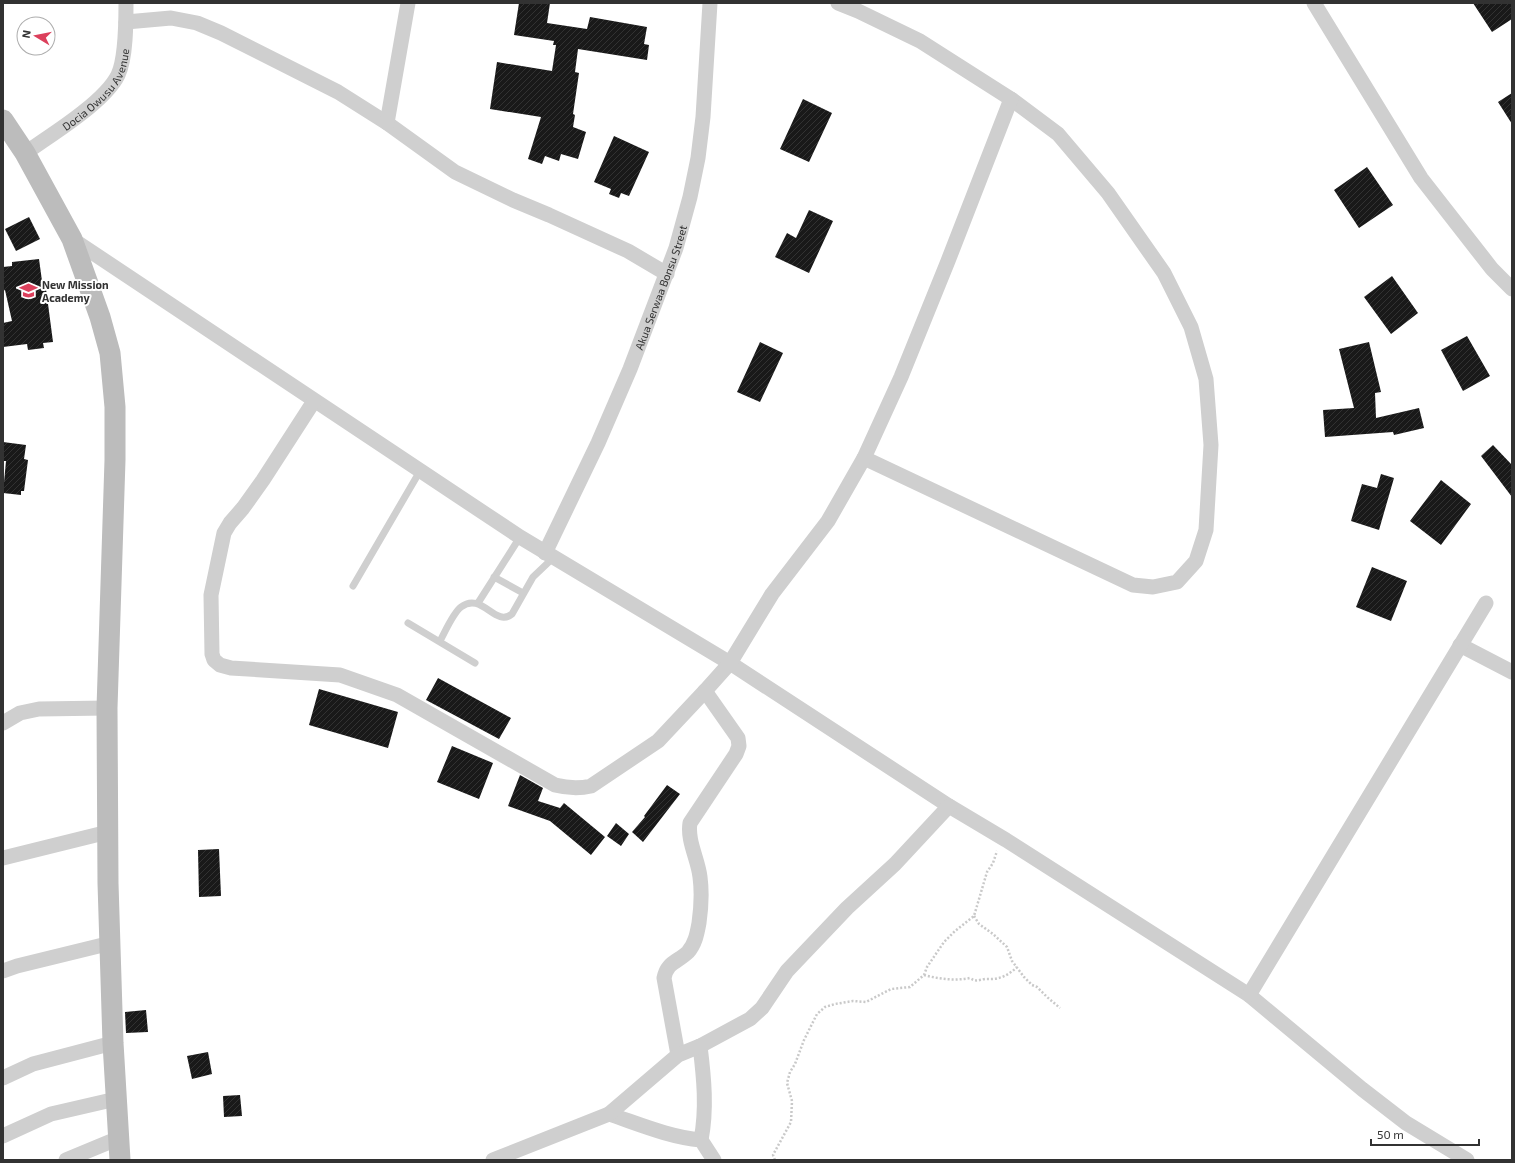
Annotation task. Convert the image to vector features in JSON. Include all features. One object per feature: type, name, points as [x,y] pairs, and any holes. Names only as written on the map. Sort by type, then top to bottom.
[{"type":"street","name":"Docia Owusu Avenue","points":[[25,153],[68,123],[102,96],[110,87],[118,75],[121,66],[126,22],[126,3]]},
{"type":"street","points":[[387,123],[408,3]]},
{"type":"street","name":"Akua Serwaa Bonsu Street","points":[[549,555],[630,369],[676,248],[690,197],[698,158],[703,117],[710,3]]},
{"type":"street","points":[[838,3],[860,7],[920,41],[1011,99],[1058,134],[1108,193],[1164,273],[1191,326],[1206,379],[1211,445],[1206,530],[1196,561],[1177,582],[1153,587],[1133,585],[864,458]]},
{"type":"street","points":[[1314,3],[1421,178],[1492,269],[1512,289]]},
{"type":"street","points":[[126,22],[170,18],[197,23],[242,42],[338,92],[387,123],[455,172],[513,200],[628,251],[667,274]]},
{"type":"street","points":[[314,401],[263,480],[224,533],[211,595],[212,654],[214,660],[220,665],[232,668],[340,675],[354,679],[397,695],[554,785],[567,788],[591,786],[658,741],[705,691],[730,663],[772,594],[828,521],[864,458],[901,376],[1011,99]]},
{"type":"street","points":[[3,120],[25,153],[72,239],[89,284],[106,335],[110,353],[115,407],[114,500],[107,708],[108,883],[116,1099],[120,1160]]},
{"type":"street","points":[[72,239],[520,537],[730,663],[949,806],[1006,840],[1249,995],[1362,1089],[1406,1123],[1467,1160]]},
{"type":"street","points":[[1249,995],[1486,603]]},
{"type":"street","points":[[1460,645],[1512,672]]},
{"type":"street","points":[[678,1055],[664,978],[667,967],[687,953],[692,946],[699,922],[701,907],[700,877],[689,831],[690,823],[736,754],[739,746],[738,738],[705,691]]},
{"type":"street","points":[[3,723],[20,713],[38,709],[107,708]]},
{"type":"street","points":[[493,1160],[609,1114],[678,1055],[700,1046],[750,1019],[762,1008],[787,971],[847,908],[895,864],[949,806]]},
{"type":"street","points":[[3,858],[108,832]]},
{"type":"street","points":[[3,971],[17,966],[111,943]]},
{"type":"street","points":[[3,1078],[33,1064],[114,1043]]},
{"type":"street","points":[[700,1046],[704,1080],[704,1125],[701,1140],[714,1160]]},
{"type":"street","points":[[3,1136],[51,1114],[116,1099]]},
{"type":"street","points":[[609,1114],[685,1139],[701,1140]]},
{"type":"street","points":[[66,1160],[119,1138]]},
{"type":"lane","points":[[353,586],[420,471]]},
{"type":"lane","points":[[478,603],[520,537]]},
{"type":"lane","points":[[440,641],[461,607],[470,603],[478,603],[498,616],[504,618],[512,614],[533,577],[549,555]]},
{"type":"lane","points":[[494,578],[523,593]]},
{"type":"lane","points":[[408,623],[475,663]]},
{"type":"path","points":[[774,1160],[773,1155],[791,1122],[792,1101],[786,1083],[804,1040],[817,1014],[825,1007],[835,1004],[853,1000],[866,1002],[891,989],[910,987],[924,976],[927,968],[944,942],[974,916],[987,872],[996,857],[998,850],[1006,840]]},
{"type":"path","points":[[974,916],[980,924],[1007,947],[1012,961],[1032,985],[1038,987],[1060,1008]]},
{"type":"path","points":[[924,976],[938,979],[970,978],[974,981],[984,979],[992,980],[1002,978],[1011,973],[1017,967]]},
{"type":"building","points":[[519,3],[550,3],[547,23],[587,29],[590,17],[647,27],[644,44],[649,45],[647,60],[578,49],[575,72],[579,73],[573,114],[575,115],[573,127],[586,132],[578,159],[561,154],[559,161],[545,156],[542,164],[528,159],[541,117],[490,109],[497,62],[552,71],[556,45],[553,45],[554,41],[514,35]]},
{"type":"building","points":[[1473,3],[1512,3],[1512,19],[1492,32]]},
{"type":"building","points":[[1512,93],[1512,124],[1498,102]]},
{"type":"building","points":[[803,99],[832,113],[809,162],[780,149]]},
{"type":"building","points":[[614,136],[649,152],[629,196],[621,193],[619,198],[609,194],[611,189],[594,182]]},
{"type":"building","points":[[1367,167],[1393,205],[1359,228],[1334,190]]},
{"type":"building","points":[[809,210],[833,221],[809,273],[775,257],[787,233],[796,238]]},
{"type":"building","points":[[29,217],[40,239],[16,251],[5,229]]},
{"type":"building","points":[[39,259],[42,281],[45,281],[53,342],[43,343],[44,348],[28,350],[27,344],[3,347],[3,323],[12,321],[5,290],[3,291],[3,267],[12,266],[12,262]]},
{"type":"building","points":[[1392,276],[1418,313],[1391,334],[1364,297]]},
{"type":"building","points":[[1467,336],[1490,376],[1463,391],[1441,350]]},
{"type":"building","points":[[760,342],[783,353],[760,402],[737,392]]},
{"type":"building","points":[[1369,342],[1381,392],[1375,393],[1376,418],[1419,408],[1424,428],[1394,435],[1393,432],[1325,437],[1323,410],[1354,408],[1339,349]]},
{"type":"building","points":[[3,442],[26,445],[24,459],[28,460],[24,491],[21,491],[21,495],[3,493],[6,461],[3,461]]},
{"type":"building","points":[[1493,445],[1512,465],[1512,497],[1481,456]]},
{"type":"building","points":[[1381,474],[1394,478],[1379,530],[1351,521],[1362,484],[1377,488]]},
{"type":"building","points":[[1441,480],[1471,504],[1441,545],[1410,521]]},
{"type":"building","points":[[1372,567],[1407,581],[1391,621],[1356,607]]},
{"type":"building","points":[[438,678],[511,718],[499,739],[426,700]]},
{"type":"building","points":[[319,689],[398,712],[388,748],[309,725]]},
{"type":"building","points":[[452,746],[493,763],[479,799],[437,782]]},
{"type":"building","points":[[520,775],[543,788],[538,801],[560,808],[564,803],[605,837],[591,855],[550,821],[508,806]]},
{"type":"building","points":[[667,785],[680,794],[643,842],[632,832],[645,817],[644,816]]},
{"type":"building","points":[[616,823],[629,834],[621,846],[607,836]]},
{"type":"building","points":[[219,849],[221,896],[199,897],[198,850]]},
{"type":"building","points":[[146,1010],[148,1032],[126,1033],[125,1012]]},
{"type":"building","points":[[208,1052],[212,1074],[192,1079],[187,1056]]},
{"type":"building","points":[[240,1095],[242,1116],[224,1117],[223,1096]]},
{"type":"place","name":"New Mission Academy","points":[[29,290]]}]
